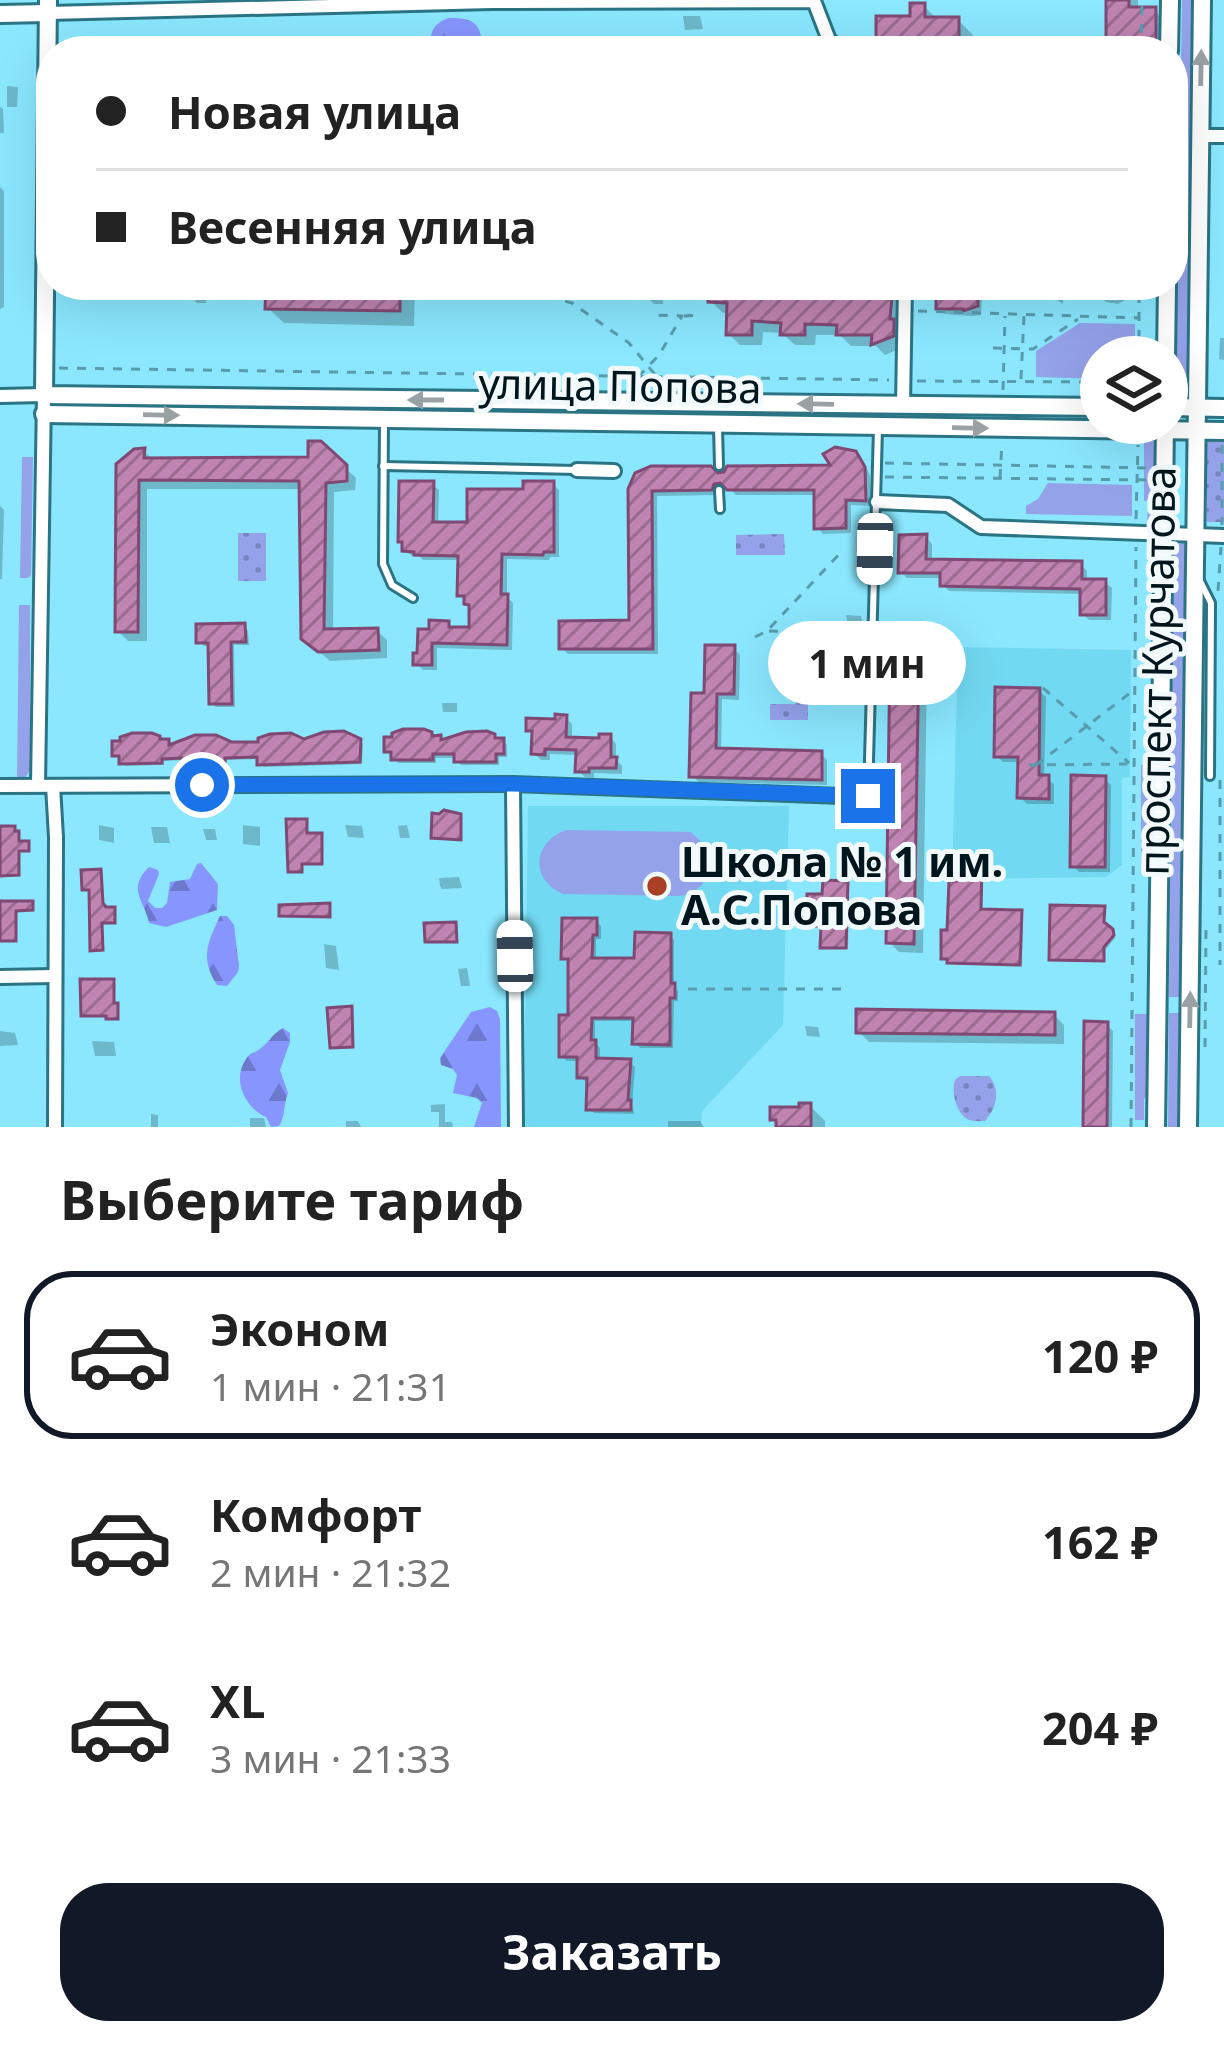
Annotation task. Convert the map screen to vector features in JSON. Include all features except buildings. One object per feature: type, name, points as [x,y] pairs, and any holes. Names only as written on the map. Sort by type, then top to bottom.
[{"type":"main road","points":[[1169,36],[1170,0]]},
{"type":"main road","name":"проспект Курчатова","points":[[1188,1127],[1202,0]]},
{"type":"main road","points":[[0,14],[48,7]]},
{"type":"main road","points":[[44,405],[46,300]]},
{"type":"main road","points":[[1166,336],[1167,300]]},
{"type":"main road","name":"улица Попова","points":[[44,405],[1080,406]]},
{"type":"main road","name":"улица Попова","points":[[44,405],[384,419],[1080,429]]},
{"type":"main road","points":[[1188,407],[1224,408]]},
{"type":"main road","name":"улица Попова","points":[[1188,430],[1224,431]]},
{"type":"main road","name":"проспект Курчатова","points":[[1156,1127],[1164,444]]},
{"type":"street","points":[[48,7],[814,1],[828,36]]},
{"type":"street","points":[[1200,136],[1224,136]]},
{"type":"street","points":[[903,405],[905,300]]},
{"type":"street","name":"улица Попова","points":[[0,396],[44,405]]},
{"type":"street","points":[[44,405],[45,785],[56,837],[55,1127]]},
{"type":"street","points":[[577,470],[614,471]]},
{"type":"street","points":[[877,502],[948,505],[981,527],[1193,535],[1223,545]]},
{"type":"street","points":[[513,784],[516,1127]]},
{"type":"street","points":[[0,786],[513,784],[868,796]]},
{"type":"street","points":[[0,977],[54,976]]},
{"type":"lane","points":[[384,419],[383,564],[392,586],[413,598]]},
{"type":"lane","points":[[718,424],[718,466]]},
{"type":"lane","points":[[868,796],[878,426]]},
{"type":"lane","points":[[383,466],[577,470]]},
{"type":"lane","points":[[719,490],[720,509]]},
{"type":"lane","points":[[1193,568],[1211,603],[1210,776]]},
{"type":"path","points":[[1142,0],[1142,36]]},
{"type":"path","points":[[562,300],[629,344],[658,378]]},
{"type":"path","points":[[1139,300],[1139,336]]},
{"type":"path","points":[[905,310],[1139,318]]},
{"type":"path","points":[[1021,382],[1024,314]]},
{"type":"path","points":[[651,315],[700,315]]},
{"type":"path","points":[[636,378],[649,368],[682,316]]},
{"type":"path","points":[[993,347],[1033,349],[1082,316]]},
{"type":"path","points":[[45,368],[1080,382]]},
{"type":"path","points":[[1131,1127],[1138,444]]},
{"type":"path","points":[[878,463],[1137,467],[1163,474]]},
{"type":"path","points":[[1194,474],[1224,470]]},
{"type":"path","points":[[877,477],[1137,479],[1163,474]]},
{"type":"path","points":[[1194,474],[1224,481]]},
{"type":"path","points":[[755,637],[767,631],[844,549]]},
{"type":"path","points":[[767,631],[872,634]]},
{"type":"path","points":[[1043,688],[1132,763]]},
{"type":"path","points":[[1132,763],[1032,765],[1136,689]]},
{"type":"path","points":[[688,989],[844,989]]},
{"type":"shaded area","points":[[1182,0],[1193,0],[1190,227],[1188,36],[1182,36]]},
{"type":"shaded area","points":[[1190,246],[1189,374],[1188,336],[1176,336],[1177,300],[1188,300]]},
{"type":"shaded area","points":[[1080,323],[1135,324],[1135,336],[1080,336],[1080,378],[1036,377],[1036,351]]},
{"type":"shaded area","points":[[1206,440],[1224,440],[1224,522],[1207,522]]},
{"type":"shaded area","points":[[1144,444],[1155,444],[1155,527],[1147,527],[1148,501],[1144,501]]},
{"type":"shaded area","points":[[22,457],[33,457],[28,578],[20,578]]},
{"type":"shaded area","points":[[1048,483],[1132,485],[1132,516],[1026,514],[1026,506],[1038,499]]},
{"type":"shaded area","points":[[238,533],[266,533],[266,581],[238,581]]},
{"type":"shaded area","points":[[784,534],[785,555],[736,555],[736,535]]},
{"type":"shaded area","points":[[1187,543],[1181,997],[1169,997],[1174,544]]},
{"type":"shaded area","points":[[19,605],[30,605],[30,771],[22,781],[17,780]]},
{"type":"shaded area","points":[[958,647],[1131,650],[1130,777],[1122,778],[1122,865],[1106,877],[952,879]]},
{"type":"shaded area","points":[[797,687],[818,687],[818,702],[808,702],[808,720],[770,720],[770,704],[796,704]]},
{"type":"shaded area","points":[[1145,758],[1154,763],[1154,872],[1141,874],[1141,765]]},
{"type":"shaded area","name":"Школа № 1 им. А.С.Попова","points":[[528,806],[789,806],[783,1025],[702,1111],[701,1127],[524,1127]]},
{"type":"shaded area","points":[[566,830],[691,832],[708,848],[711,862],[702,885],[681,896],[563,894],[544,879],[539,861],[547,843]]},
{"type":"shaded area","points":[[1169,1013],[1181,1013],[1180,1127],[1168,1127]]},
{"type":"shaded area","points":[[1135,1014],[1151,1014],[1151,1092],[1144,1099],[1144,1120],[1135,1120]]},
{"type":"shaded area","points":[[960,1076],[989,1076],[993,1082],[996,1099],[985,1121],[969,1120],[960,1112],[954,1090]]},
{"type":"green space","points":[[465,19],[475,24],[481,36],[432,36],[439,23]]},
{"type":"green space","points":[[201,863],[218,884],[217,910],[166,927],[149,923],[138,889],[142,875],[149,867],[158,870],[148,901],[162,908],[170,882],[190,879]]},
{"type":"green space","points":[[220,916],[227,916],[234,925],[239,966],[227,986],[217,985],[207,959]]},
{"type":"green space","points":[[490,1007],[500,1019],[501,1127],[474,1127],[482,1103],[453,1093],[457,1075],[441,1065],[440,1058],[471,1012]]},
{"type":"green space","points":[[283,1028],[290,1033],[280,1070],[288,1093],[279,1126],[271,1127],[247,1100],[240,1076],[248,1056]]},
{"type":"place","name":"Школа № 1 им. А.С.Попова","points":[[657,886]]},
{"type":"route","points":[[202,785],[513,784],[868,796]]}]
